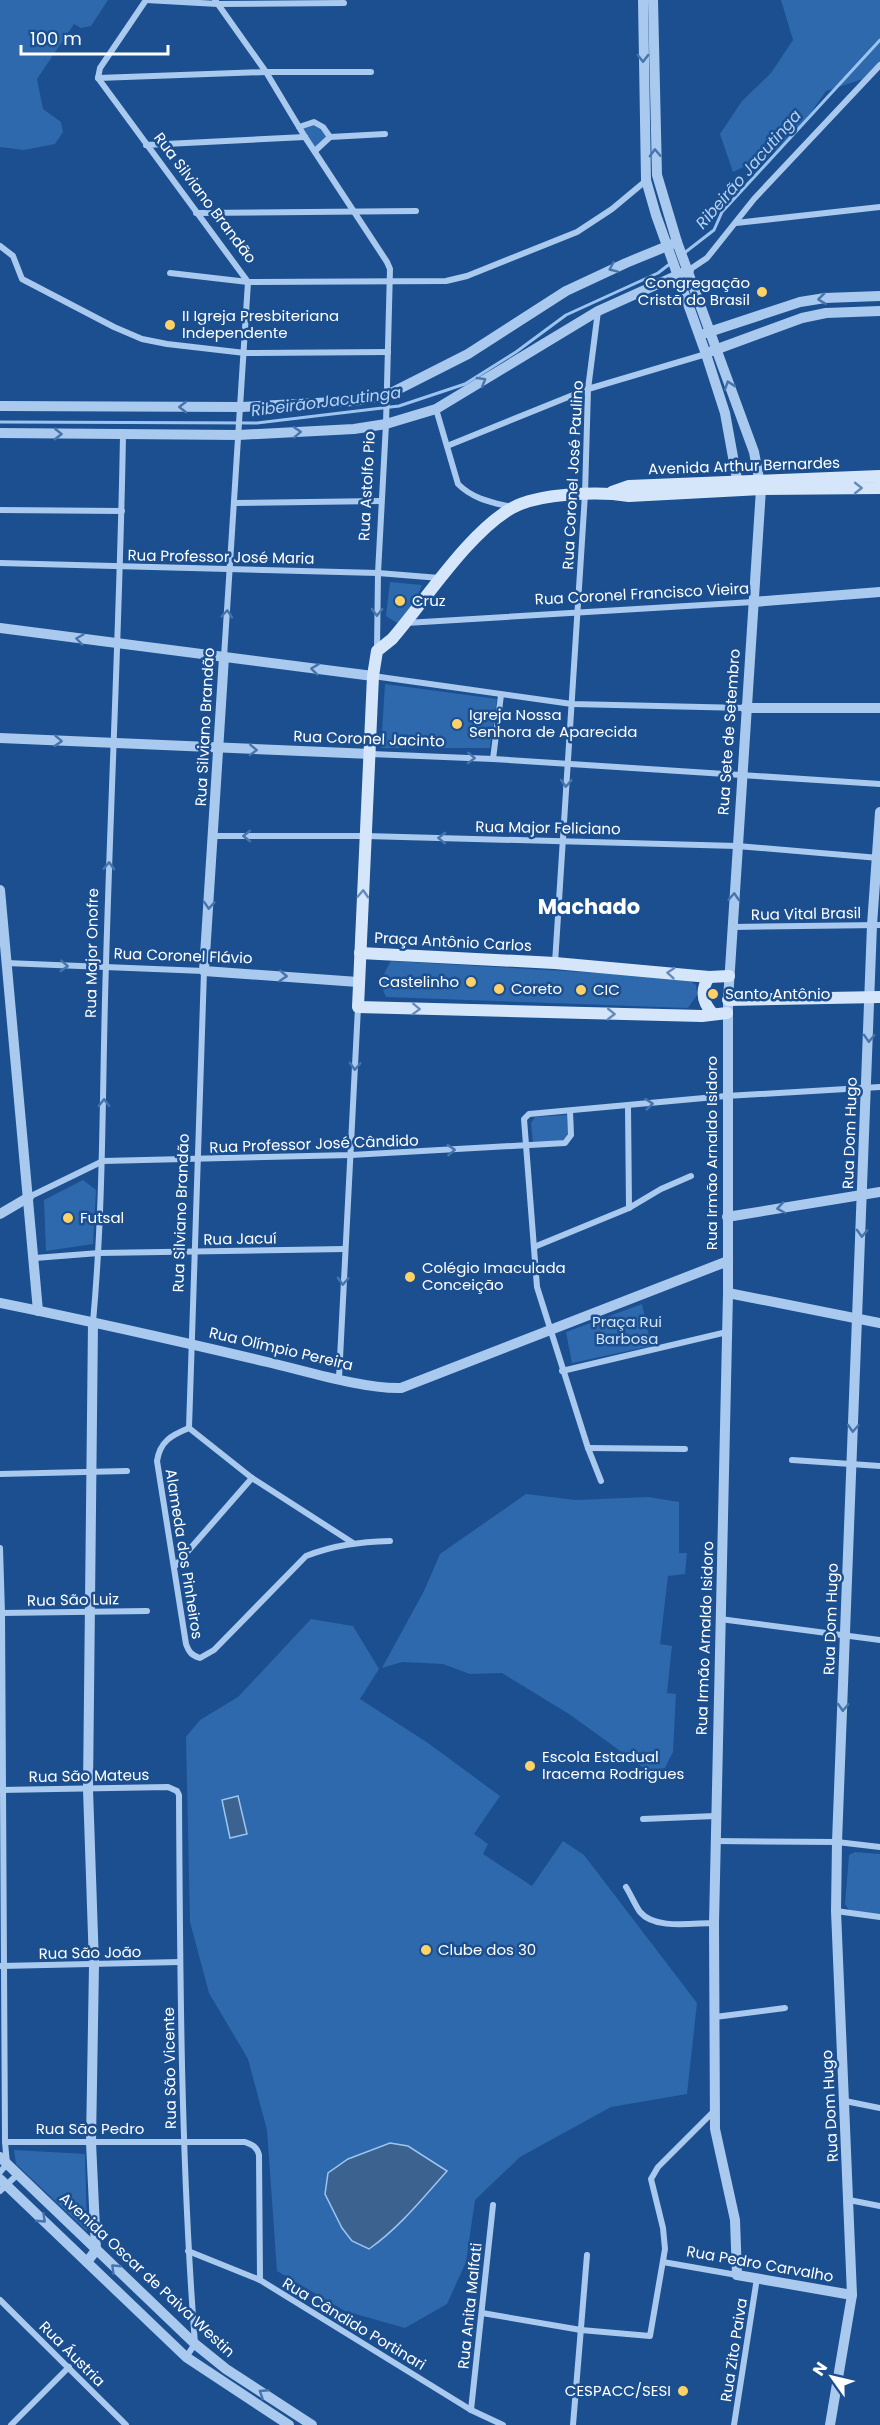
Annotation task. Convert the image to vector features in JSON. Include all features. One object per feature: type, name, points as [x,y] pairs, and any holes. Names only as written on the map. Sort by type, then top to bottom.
[{"type":"main road","name":"Avenida Arthur Bernardes","points":[[377,651],[384,647],[406,623],[477,537],[512,508],[539,500],[611,493],[629,486],[675,489],[807,483],[880,476]]},
{"type":"main road","name":"Avenida Arthur Bernardes","points":[[807,483],[880,488]]},
{"type":"main road","name":"Rua Astolfo Pio","points":[[360,952],[373,676],[377,651]]},
{"type":"main road","name":"Praça Antônio Carlos","points":[[358,1007],[360,952],[555,963],[709,977],[729,976]]},
{"type":"main road","points":[[709,977],[704,985],[703,995],[706,1007],[713,1014]]},
{"type":"main road","points":[[728,1000],[875,997]]},
{"type":"main road","points":[[358,1007],[702,1016],[728,1013]]},
{"type":"street","points":[[344,3],[146,0],[100,68],[98,78],[266,72],[371,72]]},
{"type":"street","points":[[643,0],[648,87],[657,176],[699,335],[712,351]]},
{"type":"street","points":[[653,0],[646,180],[677,258],[711,332],[712,351],[739,486]]},
{"type":"street","name":"Rua Astolfo Pio","points":[[217,2],[266,72],[305,137],[387,262],[391,280],[378,573],[377,651]]},
{"type":"street","points":[[0,406],[241,409],[387,398],[468,354],[566,291],[618,266],[677,258],[707,258],[754,200],[880,64]]},
{"type":"street","name":"Rua Silviano Brandão","points":[[98,78],[248,282],[204,971],[189,1428]]},
{"type":"street","points":[[299,127],[317,123],[326,130],[330,137]]},
{"type":"street","points":[[315,151],[330,137],[385,134]]},
{"type":"street","points":[[146,145],[305,137]]},
{"type":"street","points":[[170,273],[248,282],[446,281],[467,276],[585,227],[612,209],[646,180],[657,176]]},
{"type":"street","points":[[736,223],[880,207]]},
{"type":"street","points":[[196,213],[416,211]]},
{"type":"street","points":[[0,246],[13,256],[22,279],[142,339],[245,353],[388,352]]},
{"type":"street","points":[[0,433],[123,435],[354,429],[436,409],[598,311],[677,258]]},
{"type":"street","points":[[699,335],[801,302],[825,298],[880,297]]},
{"type":"street","name":"Rua Coronel José Paulino","points":[[555,963],[585,494],[588,389],[598,311]]},
{"type":"street","points":[[447,446],[588,389],[712,351],[802,318],[826,314],[880,311]]},
{"type":"street","name":"Rua Sete de Setembro","points":[[712,351],[754,452],[761,484],[729,976]]},
{"type":"street","points":[[436,409],[458,484],[478,499],[512,508]]},
{"type":"street","points":[[725,413],[737,410]]},
{"type":"street","name":"Rua Major Onofre","points":[[96,2250],[91,2142],[94,1965],[88,1789],[92,1612],[93,1322],[103,1161],[105,968],[123,435]]},
{"type":"street","points":[[733,457],[754,452]]},
{"type":"street","points":[[234,503],[381,501]]},
{"type":"street","points":[[0,510],[122,511]]},
{"type":"street","name":"Rua Professor José Maria","points":[[0,563],[378,573],[441,578]]},
{"type":"street","name":"Rua Coronel Francisco Vieira","points":[[406,623],[880,592]]},
{"type":"street","points":[[0,628],[572,704],[880,708]]},
{"type":"street","points":[[493,759],[501,695]]},
{"type":"street","name":"Rua Coronel Jacinto","points":[[0,738],[493,759],[880,784]]},
{"type":"street","name":"Rua Dom Hugo","points":[[830,2425],[852,2295],[836,1911],[837,1842],[867,1089],[875,997],[880,812]]},
{"type":"street","name":"Rua Major Feliciano","points":[[214,836],[563,840],[737,846],[878,858]]},
{"type":"street","points":[[0,890],[38,1311]]},
{"type":"street","name":"Rua Vital Brasil","points":[[732,927],[876,925]]},
{"type":"street","name":"Rua Coronel Flávio","points":[[6,963],[204,971],[358,982]]},
{"type":"street","points":[[728,1000],[729,976]]},
{"type":"street","name":"Rua Irmão Arnaldo Isidoro","points":[[728,1000],[726,1096],[728,1293],[715,1816],[715,2110],[718,2149],[731,2194],[735,2220],[737,2275]]},
{"type":"street","points":[[339,1378],[358,1007]]},
{"type":"street","points":[[602,1481],[588,1448],[562,1371],[537,1287],[523,1123],[526,1116],[726,1096],[880,1087]]},
{"type":"street","points":[[628,1106],[629,1208]]},
{"type":"street","name":"Rua Professor José Cândido","points":[[103,1161],[197,1161],[525,1147],[565,1143],[570,1140],[571,1135],[570,1111]]},
{"type":"street","points":[[0,1214],[29,1197],[103,1161]]},
{"type":"street","points":[[534,1247],[629,1208],[661,1189],[691,1176]]},
{"type":"street","points":[[727,1217],[880,1192]]},
{"type":"street","name":"Rua Jacuí","points":[[35,1258],[99,1253],[345,1249]]},
{"type":"street","points":[[549,1332],[728,1261]]},
{"type":"street","points":[[728,1293],[880,1323]]},
{"type":"street","name":"Rua Olímpio Pereira","points":[[0,1303],[389,1389],[401,1388],[549,1332]]},
{"type":"street","points":[[562,1371],[727,1332]]},
{"type":"street","points":[[189,1428],[252,1478],[352,1543],[390,1541]]},
{"type":"street","name":"Alameda dos Pinheiros","points":[[189,1428],[164,1442],[158,1451],[157,1461],[189,1652],[200,1658],[214,1650],[306,1556],[324,1549],[352,1543]]},
{"type":"street","points":[[588,1448],[685,1449]]},
{"type":"street","points":[[792,1460],[852,1466],[880,1466]]},
{"type":"street","points":[[0,1474],[127,1471]]},
{"type":"street","points":[[174,1566],[252,1478]]},
{"type":"street","points":[[0,1548],[5,2142],[2,2164]]},
{"type":"street","name":"Rua São Luiz","points":[[1,1613],[147,1611]]},
{"type":"street","points":[[719,1619],[880,1640]]},
{"type":"street","name":"Rua São Mateus","points":[[1,1790],[168,1786],[177,1791]]},
{"type":"street","name":"Rua São Vicente","points":[[177,1791],[179,1796],[184,2140],[188,2251],[195,2344]]},
{"type":"street","points":[[643,1819],[715,1816]]},
{"type":"street","points":[[715,1841],[837,1842],[880,1847]]},
{"type":"street","points":[[626,1887],[640,1912],[647,1918],[667,1923],[714,1923]]},
{"type":"street","points":[[836,1911],[880,1917]]},
{"type":"street","name":"Rua São João","points":[[2,1966],[180,1962]]},
{"type":"street","points":[[715,2017],[785,2008]]},
{"type":"street","points":[[844,2101],[880,2108]]},
{"type":"street","points":[[482,2313],[581,2330],[650,2336],[663,2262],[663,2228],[651,2179],[658,2167],[715,2110]]},
{"type":"street","name":"Rua São Pedro","points":[[5,2142],[184,2140],[245,2142],[257,2149],[259,2155],[260,2280]]},
{"type":"street","name":"Avenida Oscar de Paiva Westin","points":[[2,2164],[18,2174],[195,2344],[226,2370],[312,2425]]},
{"type":"street","points":[[2,2185],[18,2174]]},
{"type":"street","name":"Avenida Oscar de Paiva Westin","points":[[2,2185],[186,2356],[228,2387],[289,2425]]},
{"type":"street","points":[[849,2200],[880,2206]]},
{"type":"street","name":"Rua Anita Malfati","points":[[471,2410],[493,2205]]},
{"type":"street","points":[[87,2262],[96,2250]]},
{"type":"street","name":"Rua Cândido Portinari","points":[[188,2251],[260,2280],[471,2410],[503,2425]]},
{"type":"street","points":[[573,2425],[587,2255]]},
{"type":"street","name":"Rua Pedro Carvalho","points":[[663,2262],[852,2295]]},
{"type":"street","name":"Rua Zito Paiva","points":[[735,2425],[757,2278]]},
{"type":"street","name":"Rua Áustria","points":[[0,2300],[126,2425]]},
{"type":"street","points":[[0,2312],[6,2306]]},
{"type":"street","points":[[186,2356],[195,2344]]},
{"type":"street","points":[[11,2425],[69,2367]]},
{"type":"green space","points":[[0,0],[108,0],[91,26],[81,28],[74,24],[37,79],[43,109],[61,122],[63,132],[55,144],[24,150],[0,147]]},
{"type":"green space","points":[[781,0],[880,0],[880,62],[863,79],[826,91],[803,124],[774,152],[733,172],[720,134],[742,101],[771,73],[793,40]]},
{"type":"green space","points":[[312,123],[322,128],[328,137],[316,149],[302,127]]},
{"type":"green space","points":[[390,582],[422,585],[410,614],[397,623],[386,616]]},
{"type":"green space","points":[[385,684],[497,699],[490,748],[381,748]]},
{"type":"green space","points":[[391,961],[686,978],[696,985],[697,995],[688,1008],[386,997],[383,979]]},
{"type":"green space","points":[[567,1115],[568,1133],[564,1140],[533,1142],[531,1123],[535,1117]]},
{"type":"green space","points":[[83,1180],[96,1190],[93,1244],[46,1251],[44,1200]]},
{"type":"green space","name":"Praça Rui Barbosa","points":[[642,1304],[651,1346],[572,1363],[566,1332]]},
{"type":"green space","points":[[526,1494],[576,1500],[648,1497],[679,1502],[679,1553],[687,1553],[685,1574],[668,1576],[660,1644],[672,1646],[667,1693],[676,1694],[673,1752],[665,1768],[648,1771],[569,1714],[502,1673],[470,1674],[443,1664],[402,1662],[382,1668],[424,1591],[440,1554]]},
{"type":"green space","name":"Clube dos 30","points":[[311,1619],[353,1626],[379,1669],[360,1699],[428,1743],[500,1796],[474,1834],[488,1844],[483,1854],[532,1886],[563,1841],[584,1855],[697,2003],[687,2094],[611,2107],[520,2157],[475,2200],[466,2262],[447,2304],[405,2328],[345,2311],[277,2271],[267,2130],[248,2059],[209,1993],[190,1922],[186,1737],[200,1720],[238,1697]]},
{"type":"green space","points":[[855,1852],[880,1854],[880,1915],[849,1910],[845,1904],[849,1855]]},
{"type":"green space","points":[[14,2150],[85,2154],[87,2231],[16,2164]]},
{"type":"shaded area","points":[[238,1796],[247,1834],[230,1838],[222,1800]]},
{"type":"shaded area","points":[[390,2143],[408,2146],[447,2171],[401,2222],[369,2249],[352,2241],[342,2228],[325,2194],[328,2173],[348,2159]]},
{"type":"waterway","name":"Ribeirão Jacutinga","points":[[683,254],[714,230],[722,212],[880,40]]},
{"type":"waterway","name":"Ribeirão Jacutinga","points":[[0,422],[257,423],[399,406],[465,384],[516,352],[566,315],[658,273],[671,263]]},
{"type":"place","name":"Congregação Cristã do Brasil","points":[[762,292]]},
{"type":"place","name":"II Igreja Presbiteriana Independente","points":[[170,325]]},
{"type":"place","name":"Cruz","points":[[400,601]]},
{"type":"place","name":"Igreja Nossa Senhora de Aparecida","points":[[457,724]]},
{"type":"place","name":"Castelinho","points":[[471,982]]},
{"type":"place","name":"Coreto","points":[[499,989]]},
{"type":"place","name":"CIC","points":[[581,990]]},
{"type":"place","name":"Santo Antônio","points":[[713,994]]},
{"type":"place","name":"Futsal","points":[[68,1218]]},
{"type":"place","name":"Colégio Imaculada Conceição","points":[[410,1277]]},
{"type":"place","name":"Escola Estadual Iracema Rodrigues","points":[[530,1766]]},
{"type":"place","name":"Clube dos 30","points":[[426,1950]]},
{"type":"place","name":"CESPACC/SESI","points":[[683,2391]]},
{"type":"district","name":"Machado","points":[[589,907]]}]
